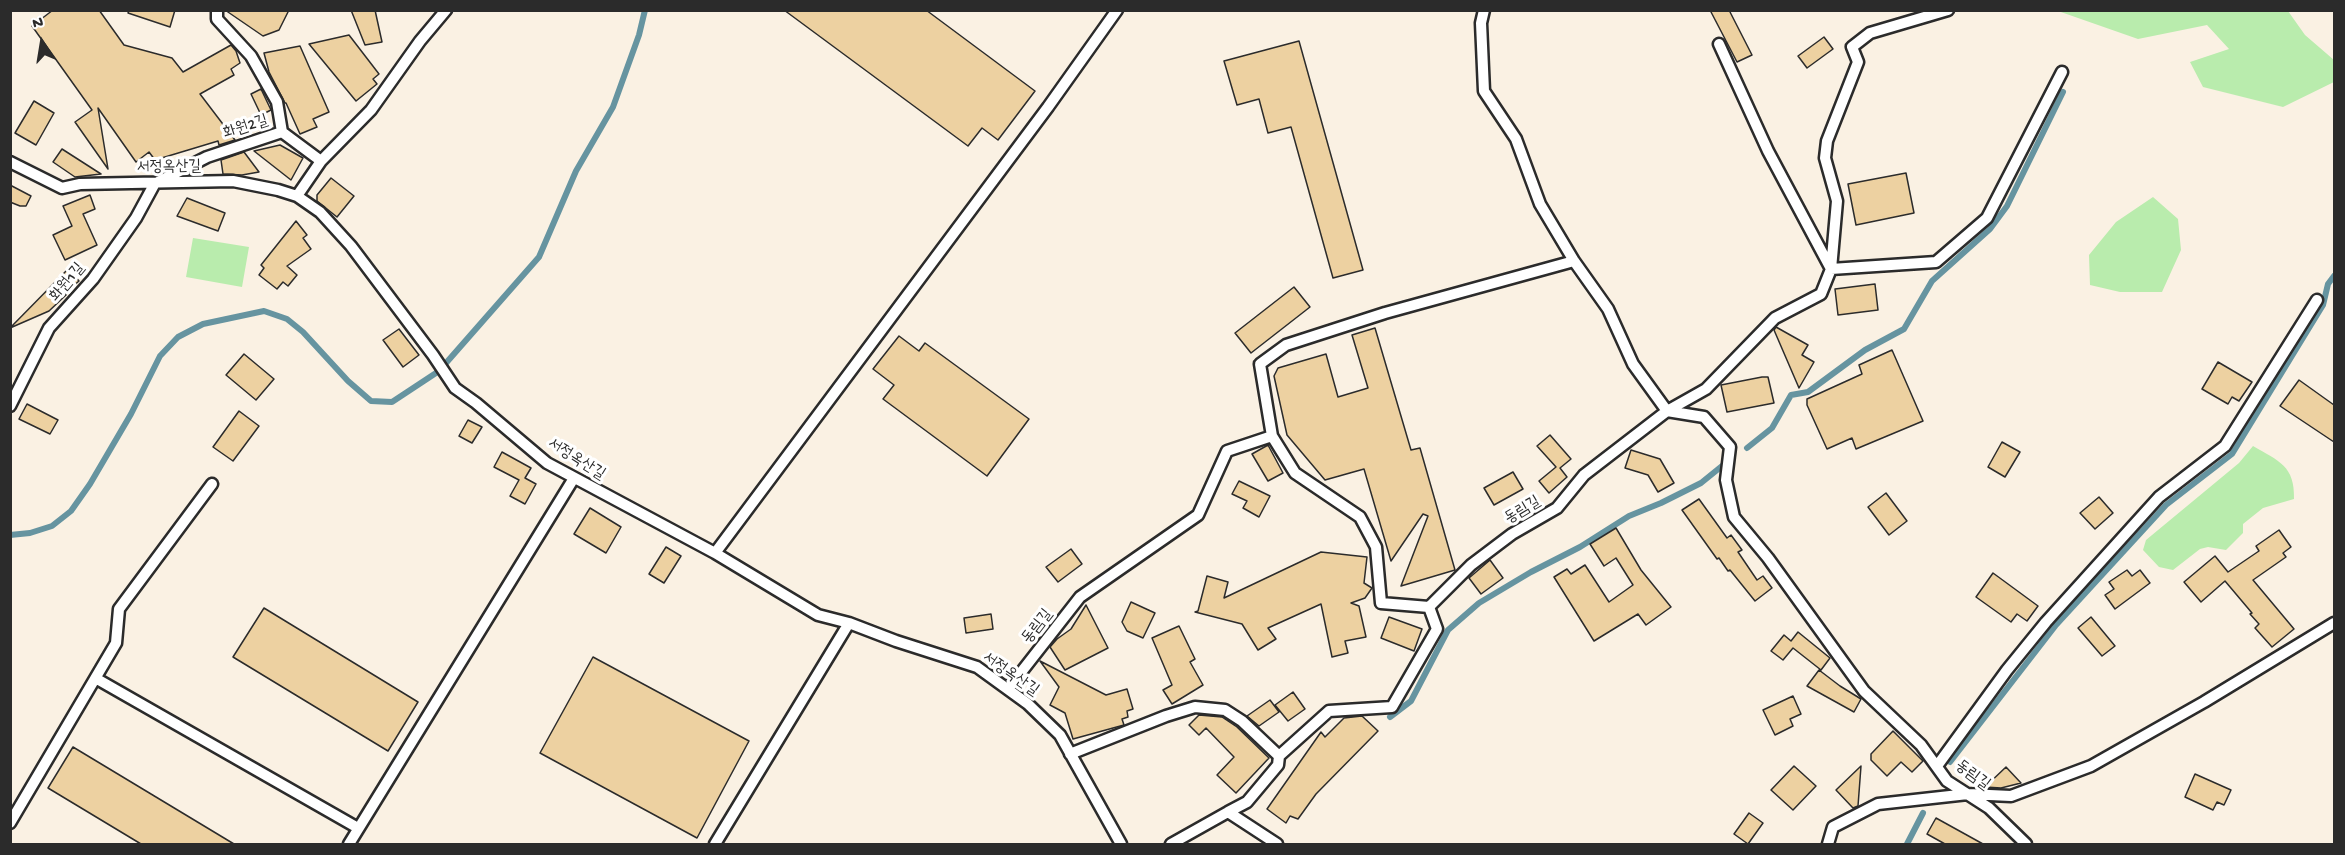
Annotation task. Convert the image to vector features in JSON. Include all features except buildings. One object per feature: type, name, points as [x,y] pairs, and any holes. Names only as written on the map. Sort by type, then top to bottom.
[{"type":"lane","name":"화원2길","points":[[155,183],[207,157],[282,132],[277,102],[251,56],[217,19],[218,10]]},
{"type":"lane","points":[[297,196],[321,161],[371,110],[420,41],[446,10]]},
{"type":"lane","points":[[715,554],[1048,107],[1117,10]]},
{"type":"lane","points":[[1484,10],[1481,23],[1484,91],[1516,139],[1540,204],[1574,261],[1608,309],[1633,364],[1666,411],[1706,389],[1775,318],[1821,294],[1831,269],[1838,201],[1825,158],[1827,141],[1858,62],[1852,47],[1870,33],[1948,10]]},
{"type":"lane","points":[[1719,44],[1768,151],[1831,269]]},
{"type":"lane","points":[[1831,269],[1936,262],[1987,218],[2062,72]]},
{"type":"lane","points":[[282,132],[321,161]]},
{"type":"lane","name":"서정옥산길","points":[[10,162],[62,188],[80,184],[233,182],[278,189],[297,196],[320,212],[351,246],[455,388],[547,463],[715,554],[818,615],[849,623],[976,667],[1008,689],[1060,735],[1121,844]]},
{"type":"lane","name":"화원1길","points":[[10,406],[49,328],[93,279],[136,218],[155,183]]},
{"type":"lane","points":[[1171,844],[1247,802],[1278,765],[1279,756],[1329,711],[1392,707],[1437,629],[1429,607],[1381,603],[1376,548],[1360,517],[1295,473],[1272,436],[1260,364],[1286,345],[1385,313],[1574,261]]},
{"type":"lane","points":[[1937,766],[2007,670],[2046,622],[2159,497],[2225,446],[2317,300]]},
{"type":"lane","name":"동림길","points":[[1429,607],[1471,565],[1512,534],[1557,508],[1584,475],[1666,411],[1704,417],[1730,447],[1726,480],[1734,517],[1768,558],[1864,691],[1921,745],[1947,781],[1989,808],[2026,844]]},
{"type":"lane","name":"동림길","points":[[1008,689],[1080,597],[1198,515],[1227,451],[1272,436]]},
{"type":"lane","points":[[349,844],[573,478]]},
{"type":"lane","points":[[10,823],[97,679],[116,643],[119,609],[212,484]]},
{"type":"lane","points":[[715,844],[849,623]]},
{"type":"lane","points":[[1828,844],[1833,827],[1878,804],[1968,794],[2011,796],[2091,766],[2204,702],[2334,623]]},
{"type":"lane","points":[[97,679],[358,828]]},
{"type":"lane","points":[[1070,754],[1166,716],[1195,708],[1225,710],[1242,721],[1279,756]]},
{"type":"lane","points":[[1228,812],[1277,844]]},
{"type":"green space","points":[[2058,11],[2288,11],[2305,35],[2334,60],[2334,82],[2283,107],[2203,87],[2190,62],[2229,49],[2207,25],[2138,39]]},
{"type":"green space","points":[[2153,197],[2178,219],[2181,250],[2162,292],[2120,292],[2090,285],[2089,255],[2116,222]]},
{"type":"green space","points":[[193,238],[249,247],[242,287],[186,277]]},
{"type":"green space","points":[[2253,446],[2284,466],[2292,479],[2294,499],[2263,508],[2243,524],[2243,533],[2226,550],[2208,547],[2200,549],[2173,570],[2159,567],[2143,550],[2146,540],[2239,463]]},
{"type":"waterway","points":[[10,535],[30,533],[52,526],[71,511],[90,484],[131,414],[160,356],[178,337],[203,324],[264,311],[287,319],[303,332],[348,381],[371,401],[392,402],[439,371],[539,257],[576,171],[613,107],[639,35],[645,10]]},
{"type":"waterway","points":[[1747,448],[1772,428],[1791,395],[1808,392],[1865,350],[1904,329],[1932,281],[1990,229],[2007,206],[2063,92]]},
{"type":"waterway","points":[[1950,762],[2056,625],[2166,505],[2232,454],[2323,305],[2328,284],[2334,276]]},
{"type":"waterway","points":[[1390,717],[1411,701],[1448,630],[1479,603],[1531,572],[1580,547],[1629,516],[1701,483],[1722,466]]},
{"type":"waterway","points":[[1907,844],[1923,813]]}]
